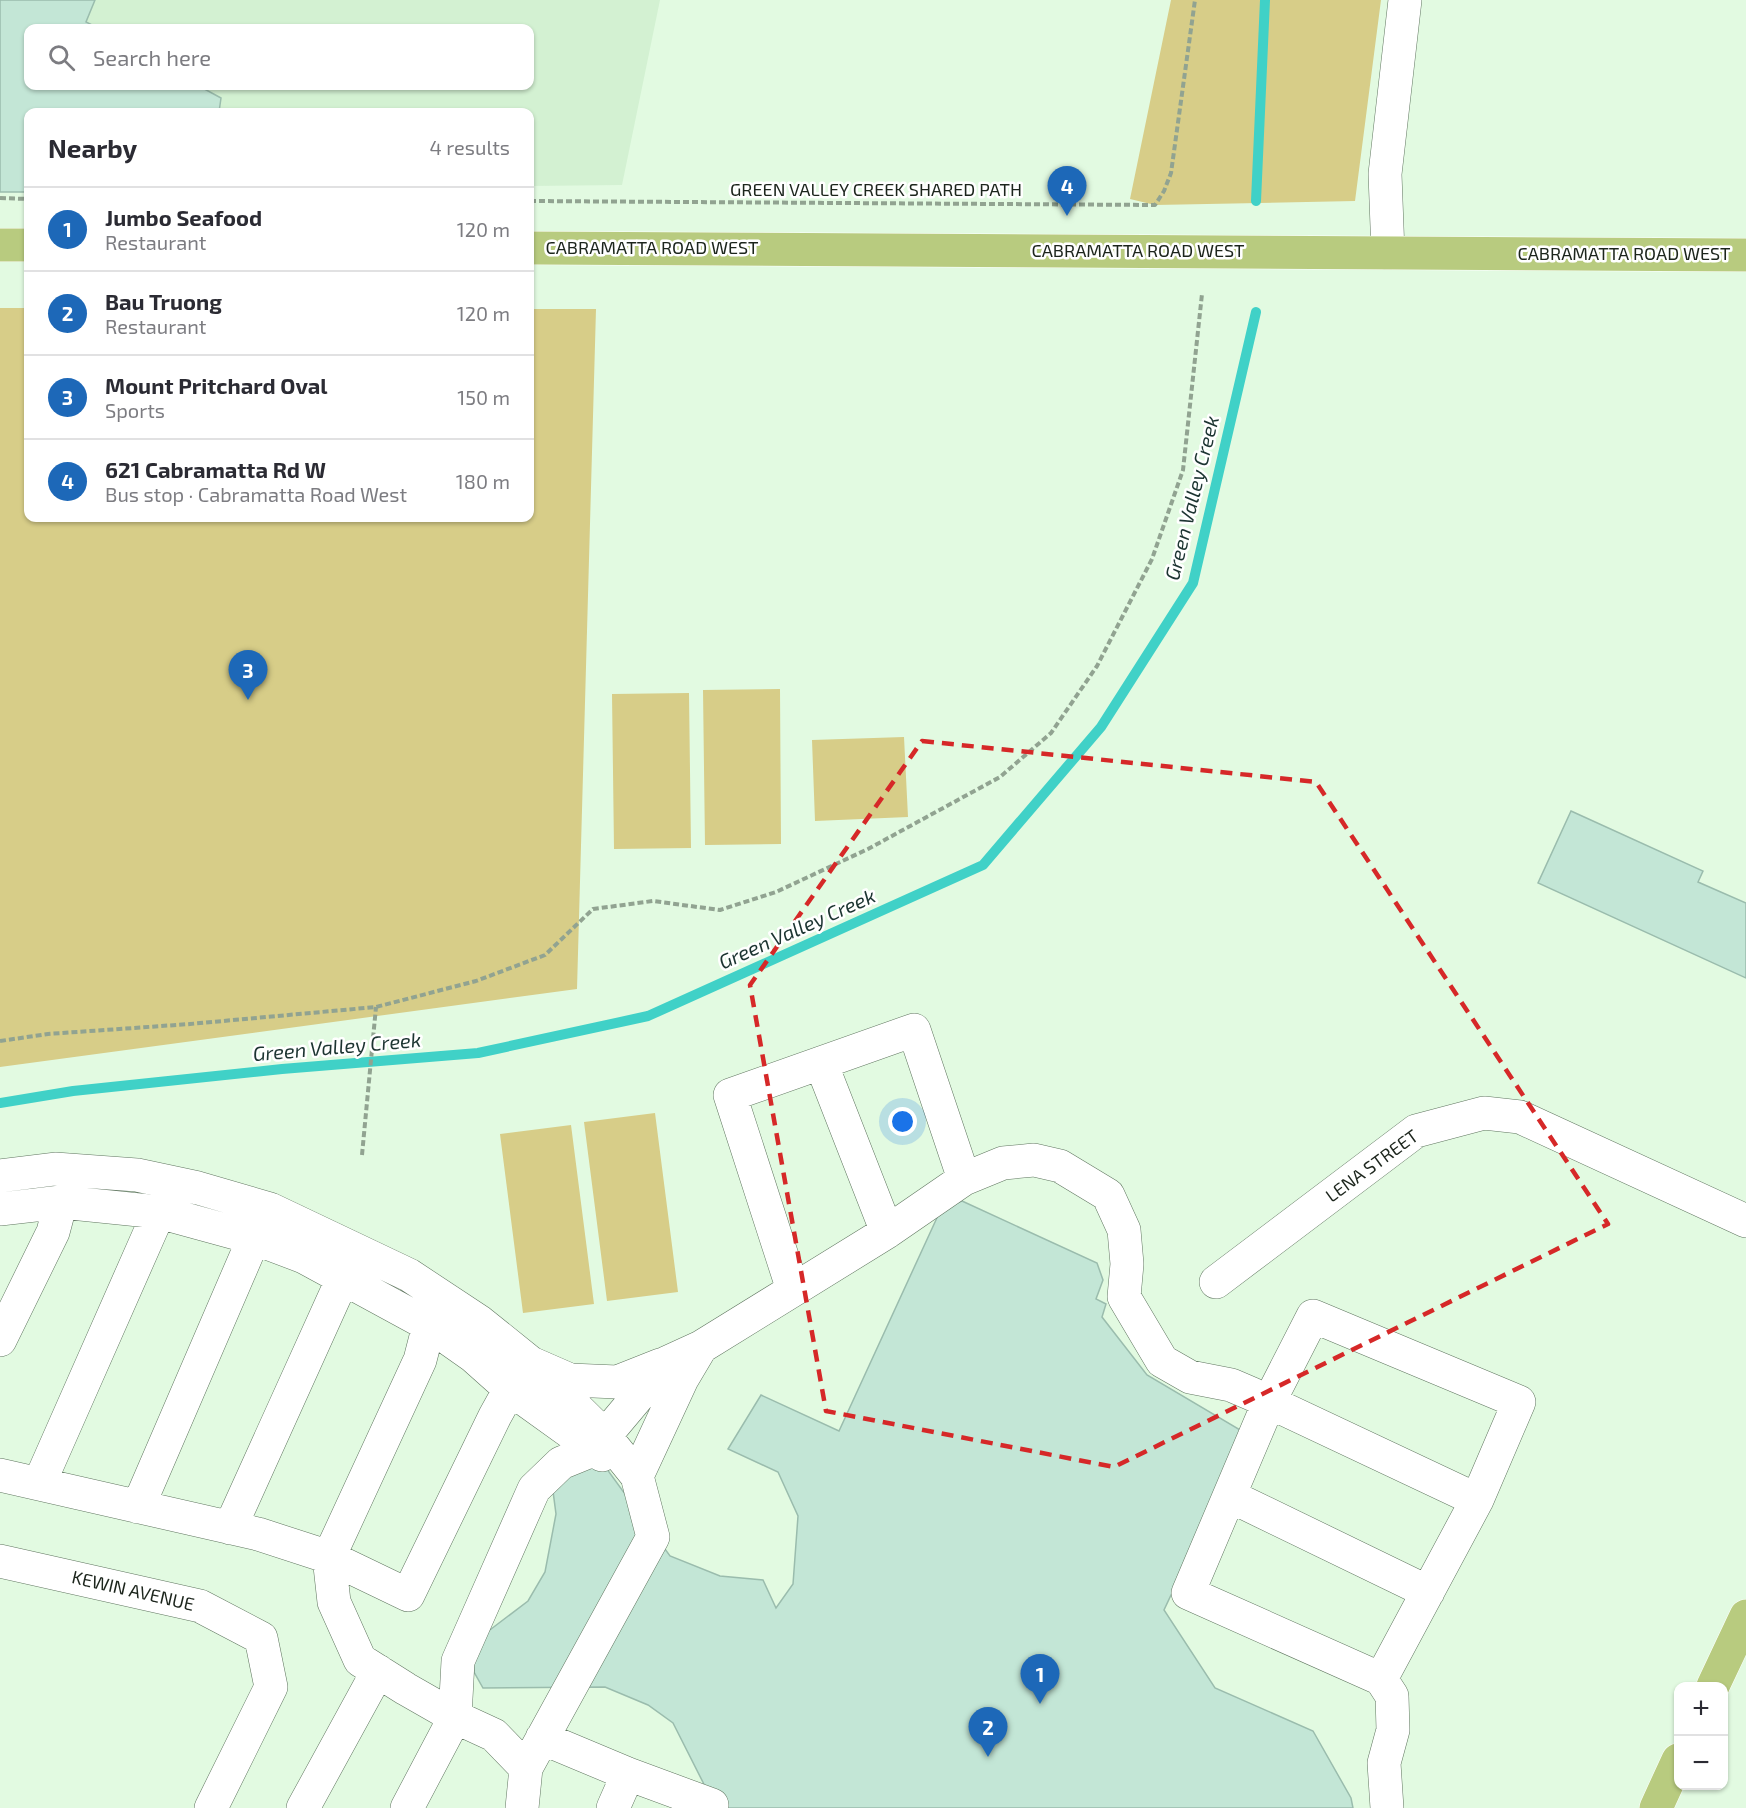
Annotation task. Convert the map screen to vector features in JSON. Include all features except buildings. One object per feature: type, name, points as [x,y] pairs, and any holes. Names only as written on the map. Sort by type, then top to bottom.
[{"type":"main road","points":[[0,245],[24,245]]},
{"type":"main road","name":"CABRAMATTA ROAD WEST","points":[[534,248],[1746,255]]},
{"type":"main road","points":[[1715,1682],[1746,1616]]},
{"type":"main road","points":[[1656,1808],[1674,1769]]},
{"type":"street","points":[[1388,253],[1385,174],[1405,0]]},
{"type":"street","points":[[794,1290],[730,1095],[914,1030],[964,1179]]},
{"type":"street","points":[[821,1063],[887,1232]]},
{"type":"street","name":"LENA STREET","points":[[1216,1282],[1416,1131],[1484,1113],[1520,1117],[1746,1221]]},
{"type":"street","points":[[531,1363],[570,1380],[617,1382],[666,1363],[701,1347],[794,1290],[887,1232],[964,1179],[1003,1163],[1034,1160],[1060,1166],[1108,1195],[1124,1230],[1127,1264],[1124,1296],[1162,1361],[1190,1377],[1231,1385],[1477,1500]]},
{"type":"street","points":[[0,1176],[55,1169],[137,1175],[198,1188],[270,1209],[410,1275],[480,1322],[531,1363],[599,1442],[637,1476],[653,1537],[526,1768],[522,1808]]},
{"type":"street","points":[[0,1340],[53,1232],[61,1202]]},
{"type":"street","points":[[0,1209],[61,1202],[159,1212],[254,1238],[304,1257],[429,1325],[473,1356],[510,1389],[599,1442]]},
{"type":"street","points":[[138,1507],[254,1238],[270,1209]]},
{"type":"street","points":[[39,1484],[159,1212]]},
{"type":"street","points":[[230,1528],[343,1278]]},
{"type":"street","points":[[1381,1679],[1477,1500],[1519,1402],[1313,1316],[1269,1402],[1188,1593],[1381,1679],[1392,1696],[1393,1730],[1384,1763],[1387,1808]]},
{"type":"street","points":[[429,1325],[420,1360],[329,1557],[334,1602],[360,1660],[455,1717],[494,1735],[526,1768]]},
{"type":"street","points":[[637,1476],[682,1379],[701,1347]]},
{"type":"street","points":[[0,1475],[258,1534],[329,1557],[408,1595],[495,1416],[510,1389],[531,1363]]},
{"type":"street","points":[[407,1808],[455,1717],[459,1661],[534,1489],[561,1464],[599,1442],[666,1363]]},
{"type":"street","points":[[1230,1496],[1428,1592]]},
{"type":"street","name":"KEWIN AVENUE","points":[[0,1561],[200,1606],[261,1638],[271,1687],[211,1808]]},
{"type":"street","points":[[303,1808],[378,1671]]},
{"type":"street","points":[[542,1738],[628,1774],[712,1805],[711,1808]]},
{"type":"street","points":[[613,1808],[628,1774]]},
{"type":"path","name":"GREEN VALLEY CREEK SHARED PATH","points":[[534,201],[1155,205],[1171,173],[1196,0]]},
{"type":"path","points":[[0,198],[24,199]]},
{"type":"path","points":[[0,1041],[48,1034],[376,1007],[476,981],[545,955],[593,909],[653,901],[720,910],[777,892],[868,849],[1000,777],[1051,733],[1096,666],[1152,559],[1183,470],[1202,294]]},
{"type":"path","points":[[362,1155],[376,1007]]},
{"type":"highlighted area","points":[[922,741],[1316,782],[1608,1224],[1114,1467],[826,1411],[750,985]]},
{"type":"shaded area","points":[[95,0],[660,0],[622,185],[534,186],[534,108],[219,108],[220,98],[206,90],[534,90],[534,24],[90,24],[86,22]]},
{"type":"shaded area","points":[[1171,0],[1381,0],[1355,201],[1155,205],[1130,199]]},
{"type":"shaded area","points":[[0,308],[24,308],[24,522],[534,522],[534,309],[596,309],[577,989],[0,1067]]},
{"type":"shaded area","points":[[780,689],[781,844],[705,845],[703,690]]},
{"type":"shaded area","points":[[689,693],[691,848],[614,849],[612,694]]},
{"type":"shaded area","points":[[904,737],[908,817],[815,821],[812,740]]},
{"type":"shaded area","points":[[655,1113],[678,1292],[607,1301],[584,1122]]},
{"type":"shaded area","points":[[571,1125],[594,1304],[523,1313],[500,1134]]},
{"type":"waterway","name":"Green Valley Creek","points":[[1256,201],[1265,0]]},
{"type":"waterway","name":"Green Valley Creek","points":[[0,1103],[73,1091],[282,1069],[478,1053],[648,1016],[983,865],[1101,727],[1193,583],[1256,312]]},
{"type":"place","name":"621 Cabramatta Rd W","points":[[1067,216]]},
{"type":"place","name":"Mount Pritchard Oval","points":[[248,700]]},
{"type":"place","name":"Jumbo Seafood","points":[[1040,1704]]},
{"type":"place","name":"Bau Truong","points":[[988,1757]]}]
